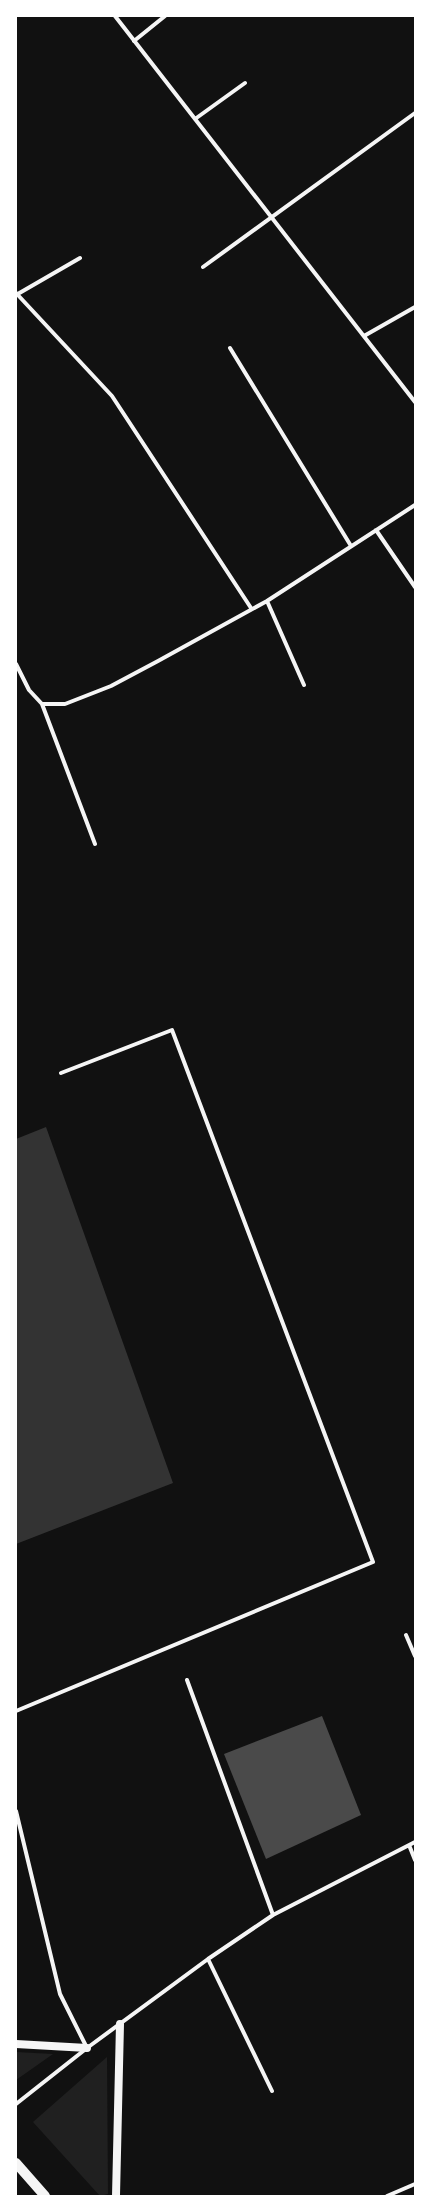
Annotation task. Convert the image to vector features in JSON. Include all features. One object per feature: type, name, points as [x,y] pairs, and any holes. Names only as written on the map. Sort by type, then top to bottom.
[{"type":"main road","points":[[116,2196],[120,2024]]},
{"type":"main road","points":[[16,2044],[87,2048]]},
{"type":"main road","points":[[16,2163],[45,2196]]},
{"type":"street","points":[[115,16],[415,402]]},
{"type":"street","points":[[134,41],[165,16]]},
{"type":"street","points":[[195,119],[245,83]]},
{"type":"street","points":[[203,268],[415,113]]},
{"type":"street","points":[[80,258],[16,294],[112,396],[251,608]]},
{"type":"street","points":[[364,336],[415,307]]},
{"type":"street","points":[[230,348],[351,546]]},
{"type":"street","points":[[42,704],[65,704],[111,686],[267,600],[415,504]]},
{"type":"street","points":[[376,530],[415,587]]},
{"type":"street","points":[[267,600],[304,685]]},
{"type":"street","points":[[16,664],[29,690],[42,704],[95,844]]},
{"type":"street","points":[[16,1711],[373,1562],[172,1030],[61,1073]]},
{"type":"street","points":[[406,1635],[415,1656]]},
{"type":"street","points":[[187,1680],[273,1915]]},
{"type":"street","points":[[16,1811],[60,1994],[87,2048]]},
{"type":"street","points":[[16,2104],[87,2048],[208,1960],[273,1915],[415,1842]]},
{"type":"street","points":[[409,1844],[415,1860]]},
{"type":"street","points":[[208,1960],[272,2091]]},
{"type":"street","points":[[387,2196],[415,2184]]},
{"type":"shaded area","points":[[46,1127],[173,1483],[16,1544],[16,1139]]},
{"type":"shaded area","points":[[16,2052],[53,2054],[16,2080]]},
{"type":"shaded area","points":[[107,2057],[108,2194],[100,2196],[33,2122]]},
{"type":"building","points":[[322,1716],[361,1815],[266,1859],[224,1754]]}]
